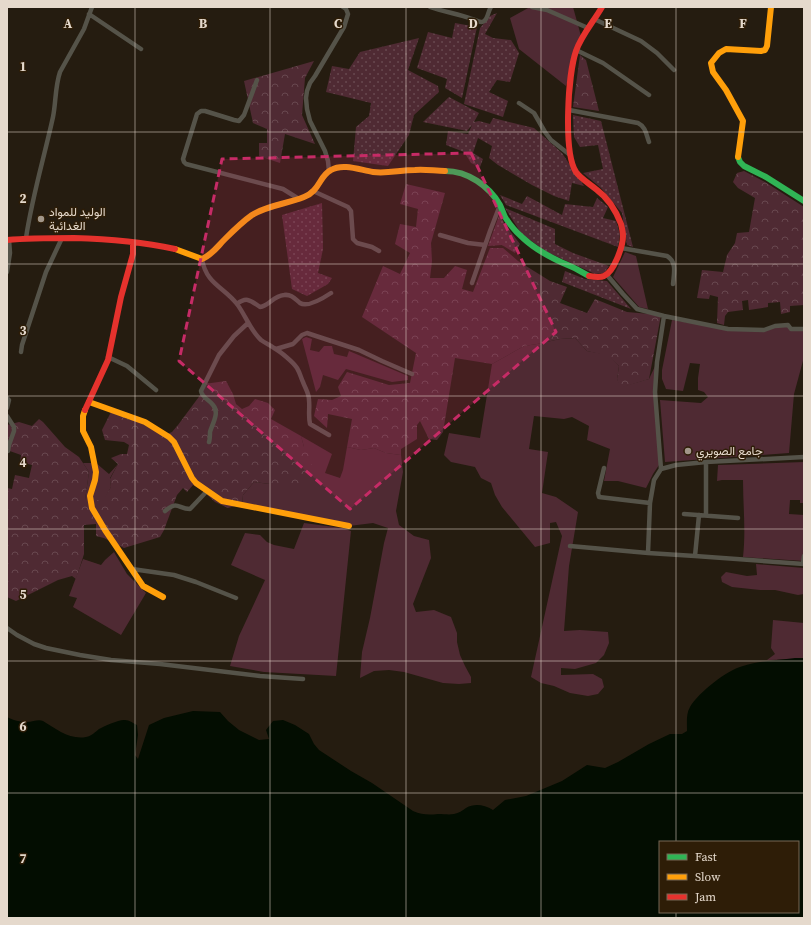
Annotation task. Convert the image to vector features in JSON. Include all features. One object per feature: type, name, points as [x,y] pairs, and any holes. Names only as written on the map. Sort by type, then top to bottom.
[{"type":"street","points":[[26,238],[36,186],[53,117],[60,72],[84,29],[92,7]]},
{"type":"street","points":[[329,171],[325,151],[310,120],[306,98],[310,83],[344,27],[348,14],[346,9],[343,7]]},
{"type":"street","points":[[430,7],[483,22],[485,21],[491,7]]},
{"type":"street","points":[[532,7],[547,10],[588,28]]},
{"type":"street","points":[[202,260],[211,254],[228,236],[258,211],[271,206],[300,199],[313,192],[333,168],[352,168],[379,173],[412,169],[458,172],[471,178],[488,192],[500,205],[512,227],[533,247],[584,274],[594,277],[603,277],[611,271],[621,248],[623,232],[613,207],[605,197],[581,178],[575,170],[570,155],[569,142],[571,71],[576,50],[602,7]]},
{"type":"street","points":[[771,7],[767,46],[765,50],[726,49],[719,53],[711,63],[711,66],[713,72],[726,90],[743,121],[738,154],[740,162],[744,166],[766,177],[804,201]]},
{"type":"street","points":[[90,14],[141,49]]},
{"type":"street","points":[[594,19],[641,41],[657,53],[674,70]]},
{"type":"street","points":[[576,50],[603,63],[649,95]]},
{"type":"street","points":[[257,80],[244,115],[239,121],[205,111],[197,114],[183,160],[186,164],[283,188],[300,199]]},
{"type":"street","points":[[519,103],[534,113],[551,140],[570,155]]},
{"type":"street","points":[[569,110],[638,123],[645,128],[649,142]]},
{"type":"street","points":[[313,192],[348,207],[351,211],[354,241],[379,251]]},
{"type":"street","points":[[472,283],[500,205]]},
{"type":"street","points":[[440,235],[468,243],[485,245]]},
{"type":"street","points":[[7,272],[10,253],[8,240],[26,238],[100,239],[149,244],[174,249],[202,260]]},
{"type":"street","points":[[21,352],[36,298],[62,238]]},
{"type":"street","points":[[133,243],[133,254],[121,297],[108,357],[83,416],[84,431],[94,459],[96,472],[90,496],[92,508],[142,586],[163,597]]},
{"type":"street","points":[[621,248],[667,256],[673,262],[673,284]]},
{"type":"street","points":[[202,260],[210,279],[237,304],[257,336],[295,365],[310,399],[308,413],[310,424],[329,435]]},
{"type":"street","points":[[607,274],[637,309],[728,329],[764,330],[774,326],[788,325],[791,330],[804,329]]},
{"type":"street","points":[[237,304],[245,300],[249,300],[253,301],[260,307],[263,307],[272,300],[283,295],[292,296],[302,304],[308,304],[332,293]]},
{"type":"street","points":[[648,553],[650,503],[654,480],[661,469],[655,392],[657,362],[664,316]]},
{"type":"street","points":[[209,442],[216,413],[215,407],[202,395],[200,391],[219,355],[234,336],[248,323]]},
{"type":"street","points":[[276,349],[293,344],[307,332],[359,350],[412,374]]},
{"type":"street","points":[[108,357],[127,366],[156,390]]},
{"type":"street","points":[[7,398],[9,400],[7,408]]},
{"type":"street","points":[[89,402],[145,422],[170,437],[177,447],[192,478],[222,501],[349,526]]},
{"type":"street","points":[[7,416],[14,427],[8,450]]},
{"type":"street","points":[[661,469],[676,465],[706,462],[804,457]]},
{"type":"street","points":[[706,462],[706,515]]},
{"type":"street","points":[[604,468],[598,493],[599,497],[650,503]]},
{"type":"street","points":[[165,511],[176,505],[188,510],[207,491]]},
{"type":"street","points":[[684,514],[738,518]]},
{"type":"street","points":[[695,556],[699,515]]},
{"type":"street","points":[[570,546],[804,564],[804,556]]},
{"type":"street","points":[[132,569],[174,575],[236,598]]},
{"type":"street","points":[[7,628],[34,644],[80,655],[111,660],[160,664],[260,676],[303,679]]},
{"type":"highlighted area","points":[[471,153],[556,332],[350,509],[179,361],[222,159]]},
{"type":"green space","points":[[530,7],[573,7],[581,36],[566,86],[519,49],[510,18]]},
{"type":"green space","points":[[497,13],[485,34],[493,38],[511,40],[519,53],[510,82],[497,80],[489,92],[508,101],[503,117],[464,104],[480,28],[490,16]]},
{"type":"green space","points":[[455,23],[477,27],[462,98],[445,88],[447,79],[417,68],[428,32],[452,38]]},
{"type":"green space","points":[[419,38],[408,70],[438,86],[439,92],[414,115],[409,135],[388,166],[353,161],[356,127],[369,116],[371,103],[326,92],[332,66],[349,69],[360,52]]},
{"type":"green space","points":[[580,55],[586,60],[599,111],[573,107]]},
{"type":"green space","points":[[314,61],[305,78],[302,115],[315,144],[285,134],[280,163],[259,156],[259,143],[267,143],[267,129],[253,123],[244,81]]},
{"type":"green space","points":[[449,97],[479,113],[474,122],[479,121],[490,124],[493,118],[534,128],[562,153],[584,186],[572,183],[569,201],[554,196],[498,165],[489,158],[492,146],[478,138],[473,153],[483,159],[480,167],[471,163],[464,152],[446,145],[448,131],[468,134],[472,125],[467,131],[423,122]]},
{"type":"green space","points":[[573,115],[601,121],[633,247],[627,245],[622,213],[601,188],[583,173],[603,169],[598,145],[580,147],[574,137]]},
{"type":"green space","points":[[744,171],[765,182],[804,207],[804,305],[790,306],[790,312],[781,314],[780,302],[768,303],[768,307],[749,310],[748,300],[742,301],[743,310],[728,312],[725,316],[724,325],[717,323],[718,297],[710,295],[709,299],[697,298],[702,270],[723,272],[727,255],[735,243],[737,233],[749,232],[755,198],[738,188],[733,182],[737,173]]},
{"type":"green space","points":[[406,184],[445,193],[431,243],[432,261],[430,278],[444,278],[455,266],[467,270],[462,289],[473,292],[490,248],[503,248],[518,261],[550,281],[567,287],[560,303],[587,313],[595,299],[627,312],[661,315],[649,379],[620,388],[617,379],[619,366],[609,356],[587,351],[575,338],[560,339],[524,346],[492,364],[455,358],[443,432],[437,440],[429,439],[420,421],[417,425],[417,439],[401,449],[401,455],[386,453],[374,448],[361,450],[347,447],[352,419],[328,414],[327,428],[314,416],[318,399],[332,400],[341,396],[338,387],[347,372],[389,385],[410,383],[416,353],[362,317],[383,266],[400,274],[410,253],[395,244],[400,224],[416,227],[418,209],[400,204]]},
{"type":"green space","points":[[500,195],[522,204],[527,196],[562,215],[565,204],[593,207],[597,198],[608,207],[603,218],[616,221],[620,234],[618,247],[506,205]]},
{"type":"green space","points":[[322,203],[323,249],[318,273],[332,278],[328,284],[307,296],[292,289],[282,215]]},
{"type":"green space","points":[[505,208],[555,229],[555,244],[573,253],[609,266],[604,273],[595,274],[545,251],[521,233]]},
{"type":"green space","points":[[500,213],[504,223],[520,244],[515,253],[502,245],[488,246]]},
{"type":"green space","points":[[625,252],[636,256],[648,309],[639,307],[613,277]]},
{"type":"green space","points":[[565,271],[585,279],[607,281],[631,309],[562,282]]},
{"type":"green space","points":[[672,320],[728,329],[756,330],[788,325],[791,329],[804,329],[804,357],[794,394],[789,453],[665,462],[660,400],[701,403],[708,397],[704,392],[698,390],[700,364],[690,363],[683,391],[666,389],[662,379],[662,370]]},
{"type":"green space","points":[[306,337],[312,339],[310,350],[319,352],[324,346],[332,346],[334,354],[347,357],[349,351],[408,376],[408,380],[392,382],[346,369],[338,380],[323,375],[320,387],[316,392],[302,339]]},
{"type":"green space","points":[[575,338],[587,351],[609,355],[619,366],[617,379],[621,387],[649,379],[657,362],[655,392],[661,462],[646,488],[618,481],[604,481],[610,449],[587,440],[589,426],[572,417],[564,419],[534,416],[529,449],[548,452],[542,493],[556,497],[578,512],[569,566],[564,631],[580,630],[608,632],[609,643],[604,655],[596,663],[575,669],[561,668],[561,675],[593,674],[602,679],[604,687],[598,694],[588,696],[570,693],[554,686],[541,683],[531,677],[562,536],[556,522],[550,523],[550,543],[535,547],[502,507],[495,495],[491,483],[481,478],[475,467],[451,462],[444,455],[449,433],[480,438],[492,364],[524,346],[560,339]]},
{"type":"green space","points":[[226,381],[233,394],[236,404],[242,409],[249,406],[255,399],[268,403],[275,410],[271,419],[301,436],[304,447],[312,457],[312,470],[301,485],[290,489],[254,482],[243,495],[242,504],[228,508],[215,502],[203,491],[193,485],[187,492],[183,488],[177,495],[160,537],[124,548],[104,538],[96,536],[96,524],[84,525],[84,554],[76,579],[72,576],[58,580],[16,601],[7,597],[7,488],[12,489],[15,475],[29,478],[32,465],[20,462],[21,455],[7,450],[7,425],[19,422],[32,426],[39,419],[43,422],[65,447],[79,457],[89,472],[85,500],[103,500],[111,487],[110,479],[118,464],[111,458],[121,454],[127,454],[129,445],[124,442],[105,440],[102,430],[112,410],[127,419],[145,422],[165,435],[172,432],[178,425],[201,394],[204,384]]},
{"type":"green space","points":[[301,436],[332,454],[325,473],[340,478],[347,447],[361,450],[374,448],[386,453],[401,455],[403,472],[396,511],[399,525],[414,536],[429,540],[431,558],[413,604],[416,612],[434,610],[451,617],[457,633],[457,642],[460,655],[471,677],[471,683],[443,683],[404,672],[389,670],[374,671],[360,678],[362,652],[388,528],[373,523],[349,526],[242,504],[243,495],[254,482],[270,484],[304,447]]},
{"type":"green space","points":[[804,462],[804,503],[800,503],[800,500],[790,500],[789,514],[804,515],[804,561],[743,557],[743,480],[717,481],[718,465]]},
{"type":"green space","points":[[83,463],[96,463],[109,474],[118,464],[110,478],[111,487],[104,500],[85,500],[89,472]]},
{"type":"green space","points":[[304,523],[342,528],[351,531],[336,676],[264,672],[230,666],[239,636],[265,580],[231,565],[245,533],[260,535],[267,542],[274,545],[294,549]]},
{"type":"green space","points":[[114,552],[127,574],[146,593],[121,635],[73,607],[77,598],[69,596],[83,559],[101,565]]},
{"type":"green space","points":[[756,564],[804,568],[804,594],[798,595],[775,590],[732,587],[722,582],[721,577],[726,572],[747,576],[757,575]]},
{"type":"green space","points":[[773,620],[804,623],[804,659],[767,660],[775,654],[771,648]]},
{"type":"shaded area","points":[[804,658],[804,918],[7,918],[7,717],[25,722],[41,720],[63,733],[80,738],[90,736],[99,729],[116,722],[128,720],[137,725],[138,735],[135,755],[138,759],[149,725],[164,718],[193,711],[220,712],[239,730],[259,740],[269,739],[266,730],[273,721],[283,720],[295,725],[309,734],[319,750],[413,811],[432,815],[452,814],[469,806],[476,805],[493,810],[505,800],[526,796],[562,781],[587,765],[605,768],[670,734],[682,734],[687,731],[687,715],[690,707],[707,688],[736,668],[762,662]]},
{"type":"traffic: fast","points":[[738,157],[744,166],[766,177],[804,201]]},
{"type":"traffic: fast","points":[[445,171],[470,177],[484,186],[500,205],[509,223],[528,243],[545,254],[589,276]]},
{"type":"traffic: slow","points":[[738,157],[743,121],[726,90],[713,72],[711,63],[719,53],[726,49],[765,50],[767,46],[771,7]]},
{"type":"traffic: slow","points":[[175,249],[202,259],[206,257],[252,215],[264,209],[304,197],[313,191],[327,173],[336,168],[346,167],[373,172],[419,170],[445,171]]},
{"type":"traffic: slow","points":[[89,402],[145,422],[169,437],[174,442],[196,483],[222,501],[349,526]]},
{"type":"traffic: slow","points":[[85,410],[83,416],[83,431],[91,447],[96,472],[90,496],[92,508],[143,586],[163,597]]},
{"type":"traffic: jam","points":[[589,276],[602,277],[608,274],[620,252],[623,236],[619,219],[608,201],[601,193],[576,172],[569,148],[568,113],[573,62],[581,40],[602,7]]},
{"type":"traffic: jam","points":[[7,240],[87,238],[138,243],[175,249]]},
{"type":"traffic: jam","points":[[85,410],[108,360],[121,297],[133,254],[133,243]]},
{"type":"place","name":"الوليد للمواد الغدائية","points":[[41,219]]},
{"type":"place","name":"جامع الصويري","points":[[688,451]]}]
